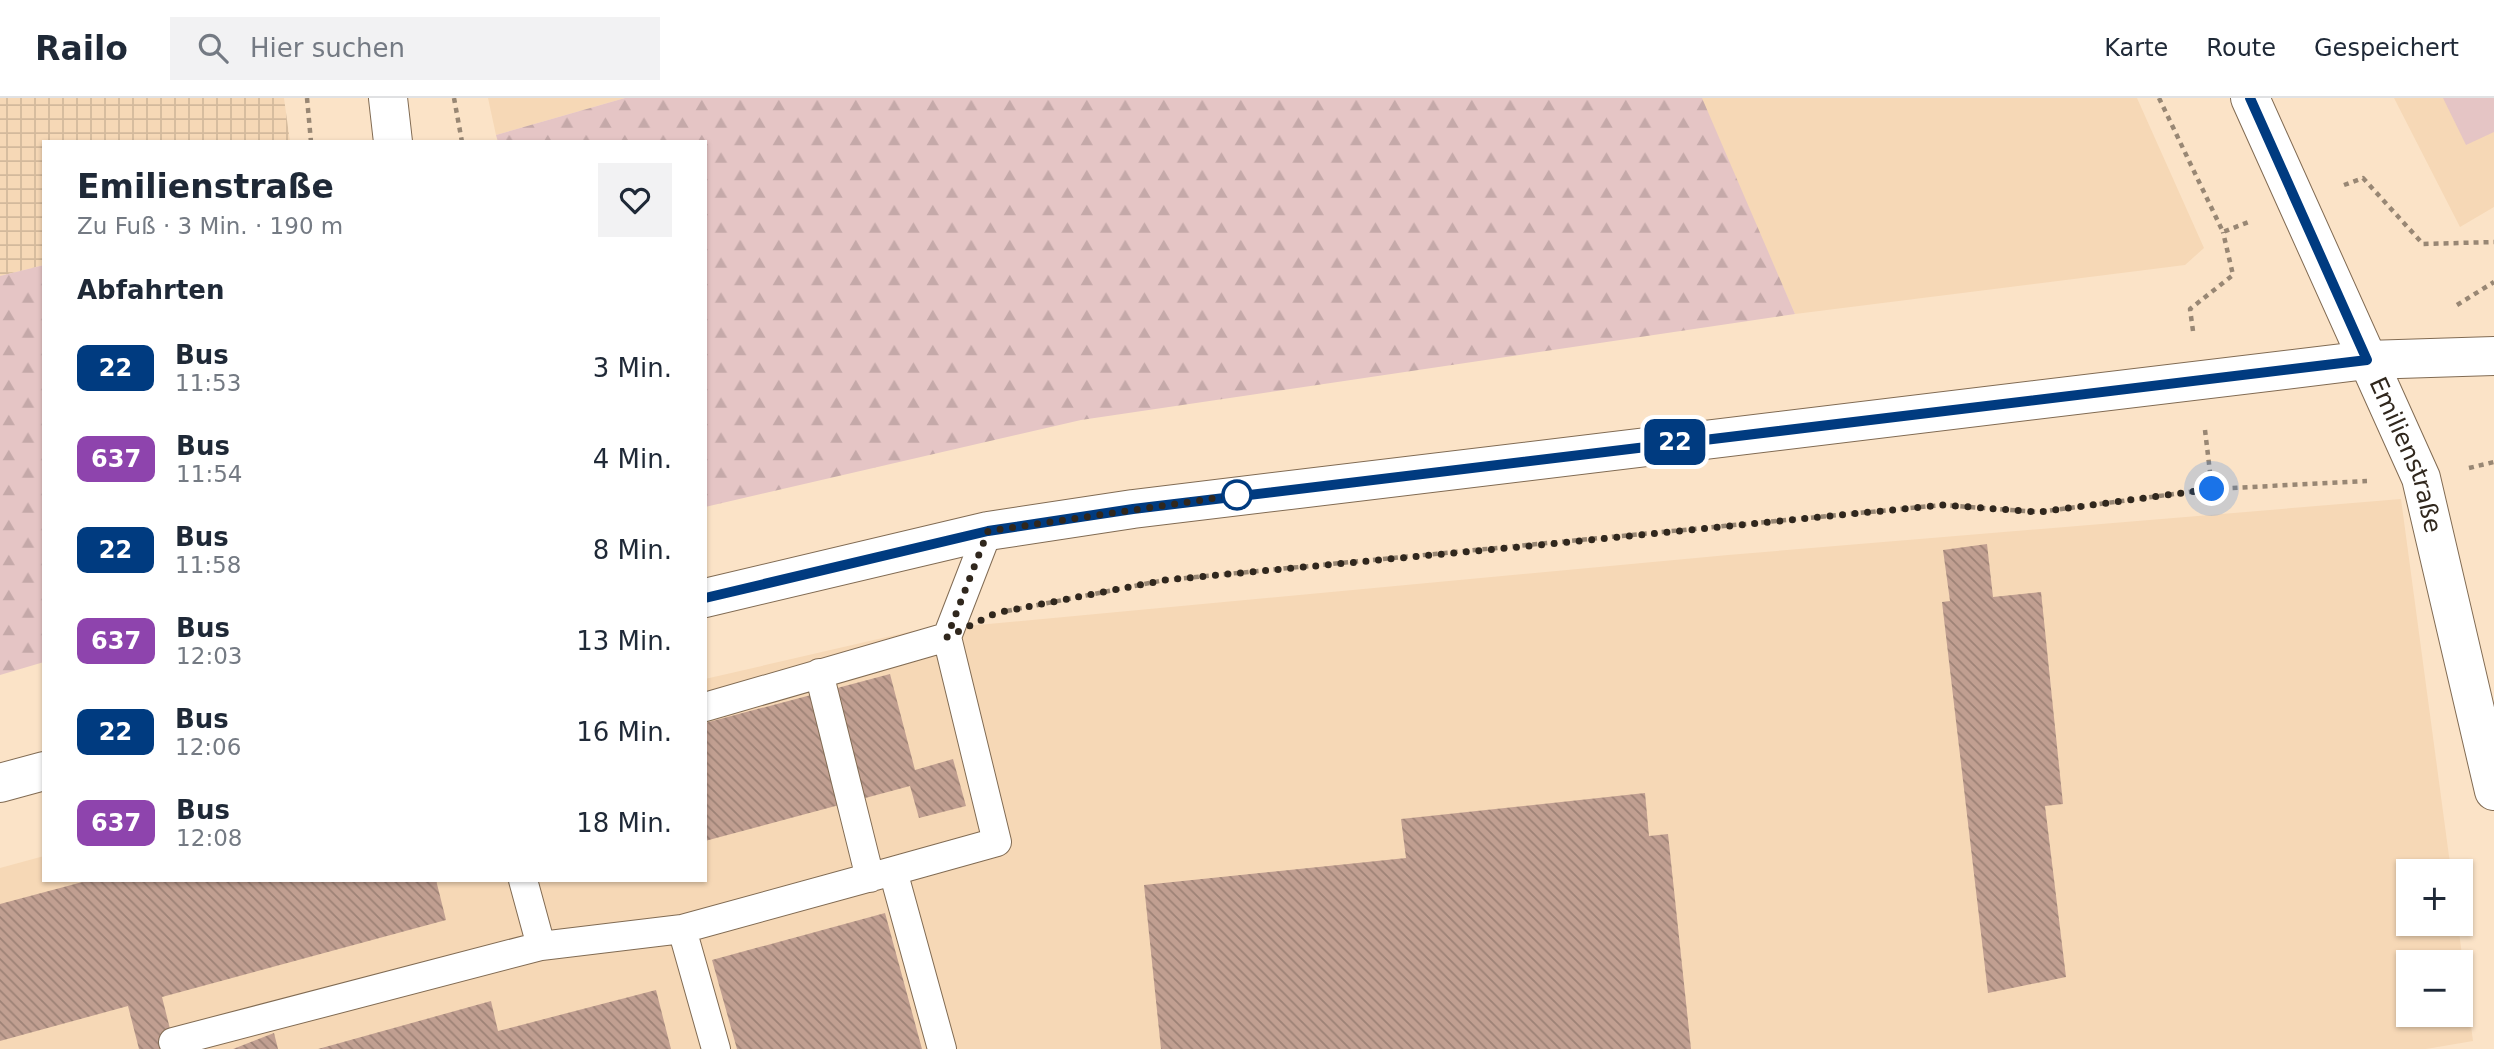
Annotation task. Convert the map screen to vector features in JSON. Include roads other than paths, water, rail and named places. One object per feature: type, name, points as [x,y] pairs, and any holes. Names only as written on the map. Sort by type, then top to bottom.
[{"type":"main road","points":[[388,98],[393,140]]},
{"type":"main road","name":"Emilienstraße","points":[[2250,98],[2421,478],[2494,791]]},
{"type":"main road","points":[[707,598],[988,531],[1230,496],[2367,360],[2494,356]]},
{"type":"main road","points":[[0,783],[42,772]]},
{"type":"lane","points":[[173,1042],[541,947],[682,929],[998,842],[947,637],[988,531]]},
{"type":"lane","points":[[707,706],[947,637]]},
{"type":"lane","points":[[818,673],[882,875],[942,1049]]},
{"type":"lane","points":[[524,882],[541,947]]},
{"type":"lane","points":[[682,929],[716,1049]]}]
